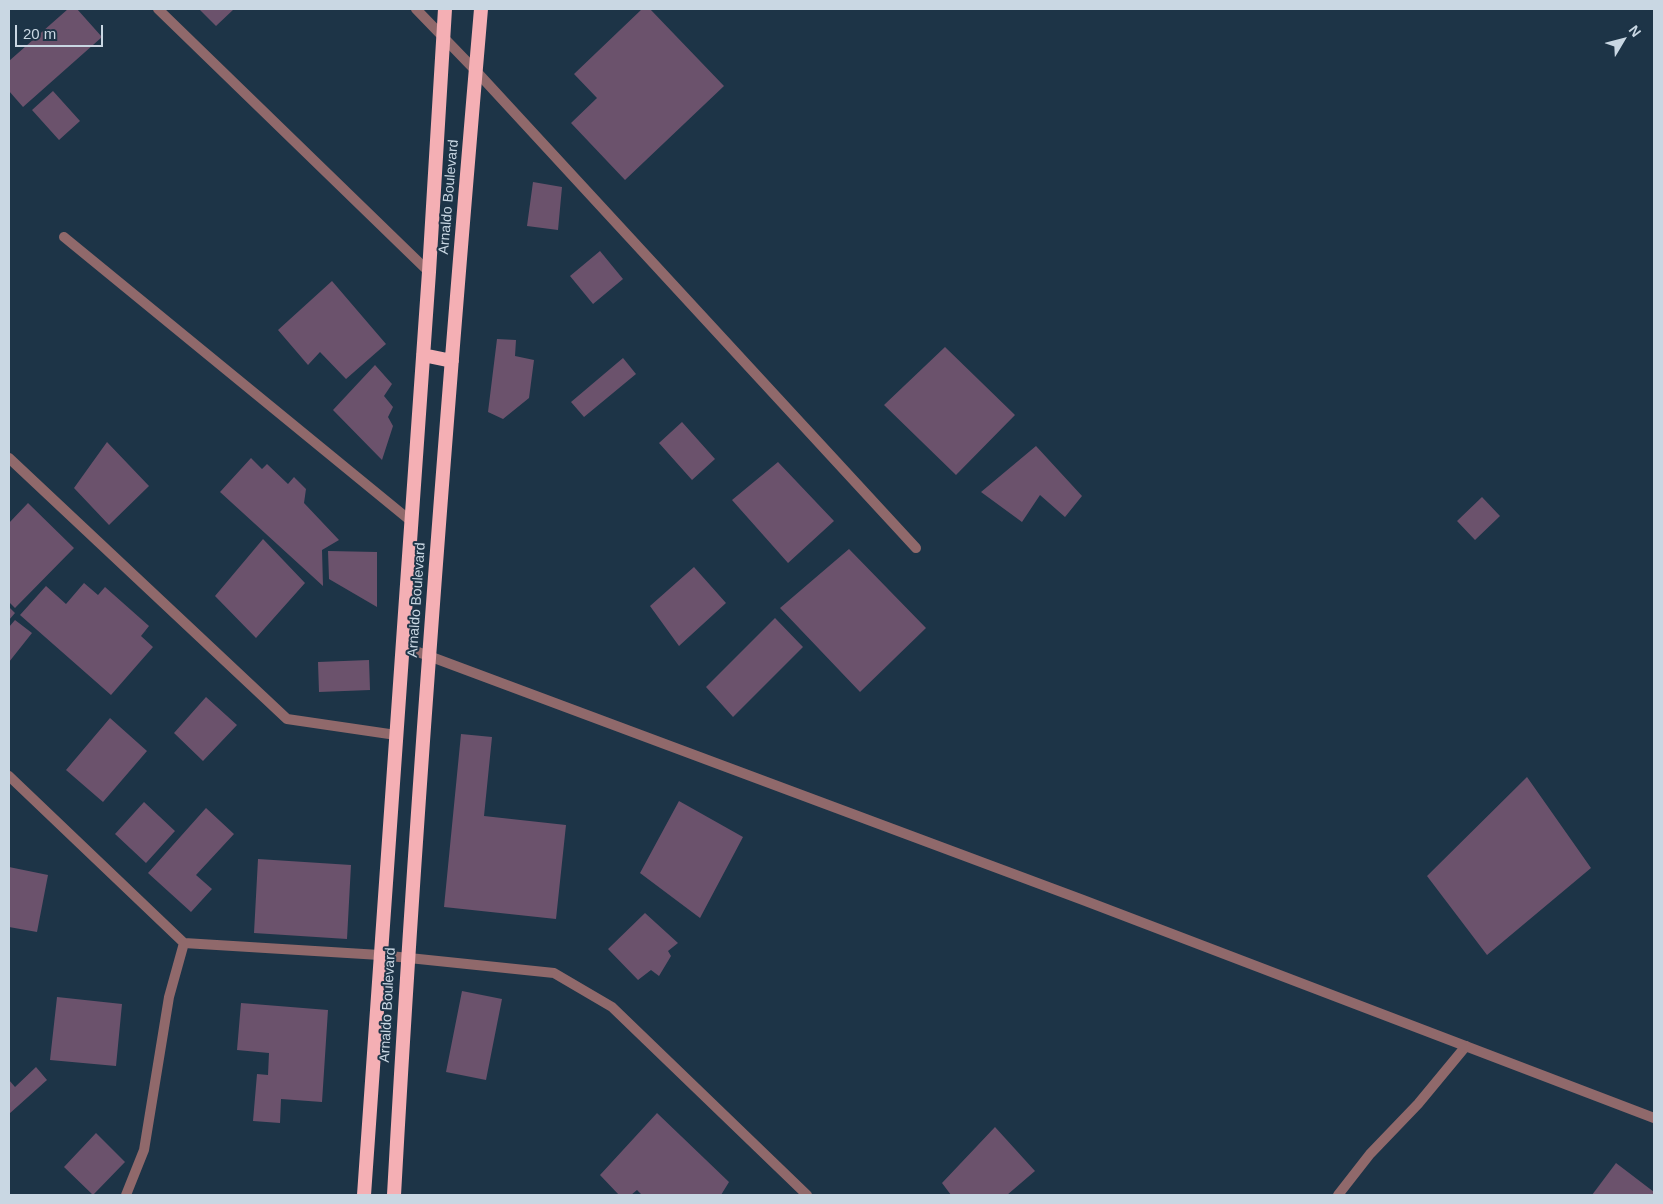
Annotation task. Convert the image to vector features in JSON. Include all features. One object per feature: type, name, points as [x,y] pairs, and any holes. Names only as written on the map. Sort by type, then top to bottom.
[{"type":"highway","name":"Arnaldo Boulevard","points":[[364,1195],[412,522],[445,9]]},
{"type":"highway","name":"Arnaldo Boulevard","points":[[394,1195],[407,959],[429,656],[481,9]]},
{"type":"highway","points":[[423,355],[452,361]]},
{"type":"street","points":[[158,9],[429,272]]},
{"type":"street","points":[[416,9],[476,71],[916,548]]},
{"type":"street","points":[[64,237],[412,522]]},
{"type":"street","points":[[9,458],[287,719],[396,735]]},
{"type":"street","points":[[402,646],[1083,900],[1654,1118]]},
{"type":"street","points":[[9,776],[184,943],[380,955],[554,973],[612,1007],[807,1195]]},
{"type":"street","points":[[126,1195],[144,1150],[169,996],[184,943]]},
{"type":"street","points":[[1338,1195],[1370,1154],[1418,1104],[1466,1046]]},
{"type":"building","points":[[68,9],[77,9],[102,37],[23,107],[9,91],[9,61]]},
{"type":"building","points":[[199,9],[234,9],[216,26]]},
{"type":"building","points":[[642,9],[650,9],[724,86],[625,180],[571,123],[597,98],[574,74]]},
{"type":"building","points":[[53,91],[80,121],[59,140],[32,110]]},
{"type":"building","points":[[533,182],[562,187],[558,230],[527,226]]},
{"type":"building","points":[[600,251],[623,279],[593,304],[570,276]]},
{"type":"building","points":[[332,281],[386,344],[346,379],[320,352],[308,365],[278,330]]},
{"type":"building","points":[[497,339],[516,340],[515,356],[534,360],[529,398],[503,419],[488,412]]},
{"type":"building","points":[[945,347],[1015,415],[956,475],[884,405]]},
{"type":"building","points":[[623,358],[636,374],[584,417],[571,402]]},
{"type":"building","points":[[375,365],[392,384],[384,396],[393,407],[388,417],[393,426],[382,460],[333,410]]},
{"type":"building","points":[[682,422],[715,459],[692,480],[659,443]]},
{"type":"building","points":[[107,442],[149,486],[109,525],[74,488]]},
{"type":"building","points":[[1036,446],[1082,496],[1065,517],[1040,495],[1022,522],[981,492]]},
{"type":"building","points":[[251,458],[262,469],[267,464],[288,484],[294,477],[306,489],[304,503],[339,540],[322,550],[323,586],[220,492]]},
{"type":"building","points":[[778,462],[834,521],[788,563],[732,500]]},
{"type":"building","points":[[1482,497],[1500,516],[1475,540],[1457,521]]},
{"type":"building","points":[[28,503],[74,548],[15,608],[9,602],[9,523]]},
{"type":"building","points":[[263,539],[305,583],[256,638],[215,596]]},
{"type":"building","points":[[849,549],[926,628],[860,692],[780,608]]},
{"type":"building","points":[[328,551],[377,552],[377,607],[329,579]]},
{"type":"building","points":[[694,567],[726,603],[679,646],[650,606]]},
{"type":"building","points":[[84,583],[98,595],[105,587],[149,626],[141,636],[153,647],[111,695],[20,615],[46,586],[66,604]]},
{"type":"building","points":[[9,607],[15,613],[9,620]]},
{"type":"building","points":[[775,618],[803,647],[733,717],[706,687]]},
{"type":"building","points":[[15,620],[32,633],[9,662],[9,627]]},
{"type":"building","points":[[369,660],[370,690],[319,692],[318,662]]},
{"type":"building","points":[[206,697],[237,725],[203,761],[174,733]]},
{"type":"building","points":[[110,718],[147,751],[103,802],[66,770]]},
{"type":"building","points":[[461,734],[492,737],[484,816],[566,825],[556,919],[444,907]]},
{"type":"building","points":[[1527,777],[1591,868],[1487,955],[1427,876]]},
{"type":"building","points":[[679,801],[743,837],[700,918],[640,873]]},
{"type":"building","points":[[144,802],[175,831],[146,863],[115,834]]},
{"type":"building","points":[[206,808],[234,834],[196,875],[212,889],[191,912],[148,873]]},
{"type":"building","points":[[258,859],[351,865],[347,939],[254,933]]},
{"type":"building","points":[[9,867],[48,875],[37,932],[9,927]]},
{"type":"building","points":[[645,913],[678,943],[668,951],[671,956],[659,976],[651,970],[638,980],[608,949]]},
{"type":"building","points":[[462,991],[502,999],[486,1080],[446,1072]]},
{"type":"building","points":[[57,997],[122,1004],[116,1066],[50,1060]]},
{"type":"building","points":[[241,1003],[328,1010],[322,1102],[281,1099],[280,1123],[253,1121],[257,1074],[268,1075],[269,1053],[237,1050]]},
{"type":"building","points":[[36,1067],[47,1080],[9,1114],[9,1080],[15,1087]]},
{"type":"building","points":[[657,1113],[729,1182],[721,1195],[642,1195],[637,1190],[631,1195],[619,1195],[600,1175]]},
{"type":"building","points":[[995,1127],[1035,1171],[1007,1195],[951,1195],[942,1183]]},
{"type":"building","points":[[96,1133],[125,1162],[93,1195],[64,1167]]},
{"type":"building","points":[[1616,1163],[1654,1192],[1654,1195],[1592,1195]]}]
